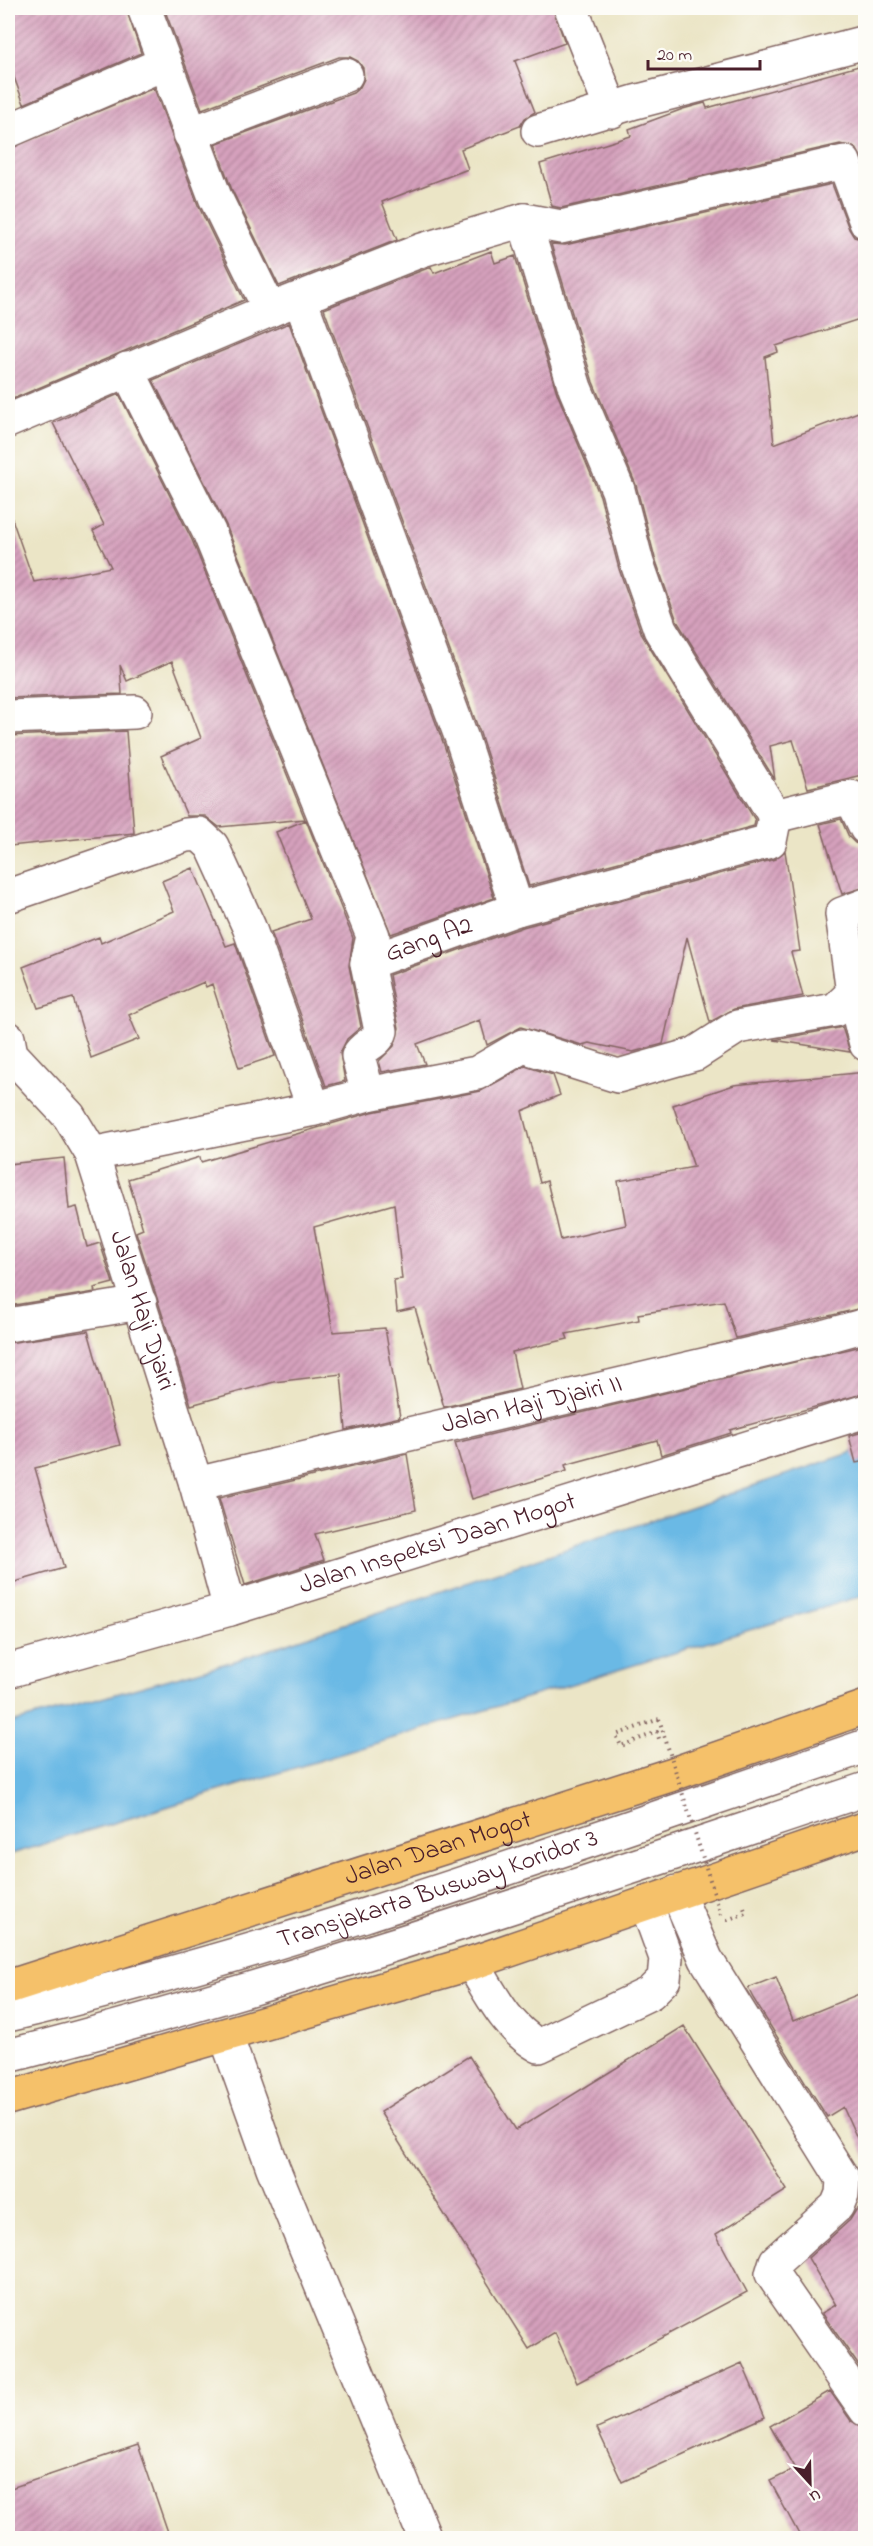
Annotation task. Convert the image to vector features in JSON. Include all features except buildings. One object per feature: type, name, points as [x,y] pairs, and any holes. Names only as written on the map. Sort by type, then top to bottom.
[{"type":"highway","name":"Jalan Daan Mogot","points":[[8,1986],[670,1775],[866,1707]]},
{"type":"highway","points":[[8,2098],[471,1963],[866,1828]]},
{"type":"street","points":[[144,8],[215,197],[270,310]]},
{"type":"street","points":[[571,8],[612,111]]},
{"type":"street","points":[[538,131],[612,111],[635,102],[866,42]]},
{"type":"street","points":[[8,131],[165,63]]},
{"type":"street","points":[[190,134],[346,75]]},
{"type":"street","points":[[8,421],[127,369],[422,250],[524,220],[561,227],[844,162],[866,222]]},
{"type":"street","points":[[524,220],[575,388],[618,490],[637,563],[660,629],[775,816],[858,795],[866,828]]},
{"type":"street","points":[[300,299],[462,739],[517,909]]},
{"type":"street","points":[[127,369],[209,532],[373,936],[367,963]]},
{"type":"street","points":[[8,717],[135,712]]},
{"type":"street","name":"Gang A2","points":[[368,1094],[358,1056],[360,1051],[379,1036],[381,1031],[367,963],[517,909],[770,841],[775,816]]},
{"type":"street","points":[[8,896],[186,835],[199,834],[212,846],[249,927],[314,1108]]},
{"type":"street","points":[[866,905],[842,914],[853,993],[866,1044]]},
{"type":"street","points":[[92,1154],[314,1108],[368,1094],[477,1073],[523,1046],[618,1076],[695,1054],[737,1027],[835,1010],[853,993]]},
{"type":"street","name":"Jalan Haji Djairi","points":[[8,1038],[11,1054],[69,1116],[92,1154],[196,1484],[230,1610]]},
{"type":"street","points":[[8,1325],[140,1303]]},
{"type":"street","name":"Jalan Haji Djairi II","points":[[196,1484],[866,1325]]},
{"type":"street","name":"Jalan Inspeksi Daan Mogot","points":[[8,1671],[230,1610],[866,1411]]},
{"type":"street","name":"Transjakarta Busway Koridor 3","points":[[8,2015],[99,1994],[415,1898],[866,1746]]},
{"type":"street","name":"Transjakarta Busway Koridor 3","points":[[8,2056],[112,2030],[414,1939],[866,1789]]},
{"type":"street","points":[[677,1892],[706,1959],[843,2179],[842,2194],[837,2206],[776,2261],[772,2274],[866,2410]]},
{"type":"street","points":[[471,1963],[506,2018],[522,2036],[539,2046],[650,1993],[664,1979],[666,1958],[646,1904]]},
{"type":"street","points":[[226,2036],[273,2169],[425,2538]]},
{"type":"path","points":[[657,1732],[621,1746],[616,1735],[659,1719],[722,1915]]},
{"type":"water","points":[[865,1448],[865,1595],[8,1855],[8,1724],[238,1660]]}]
